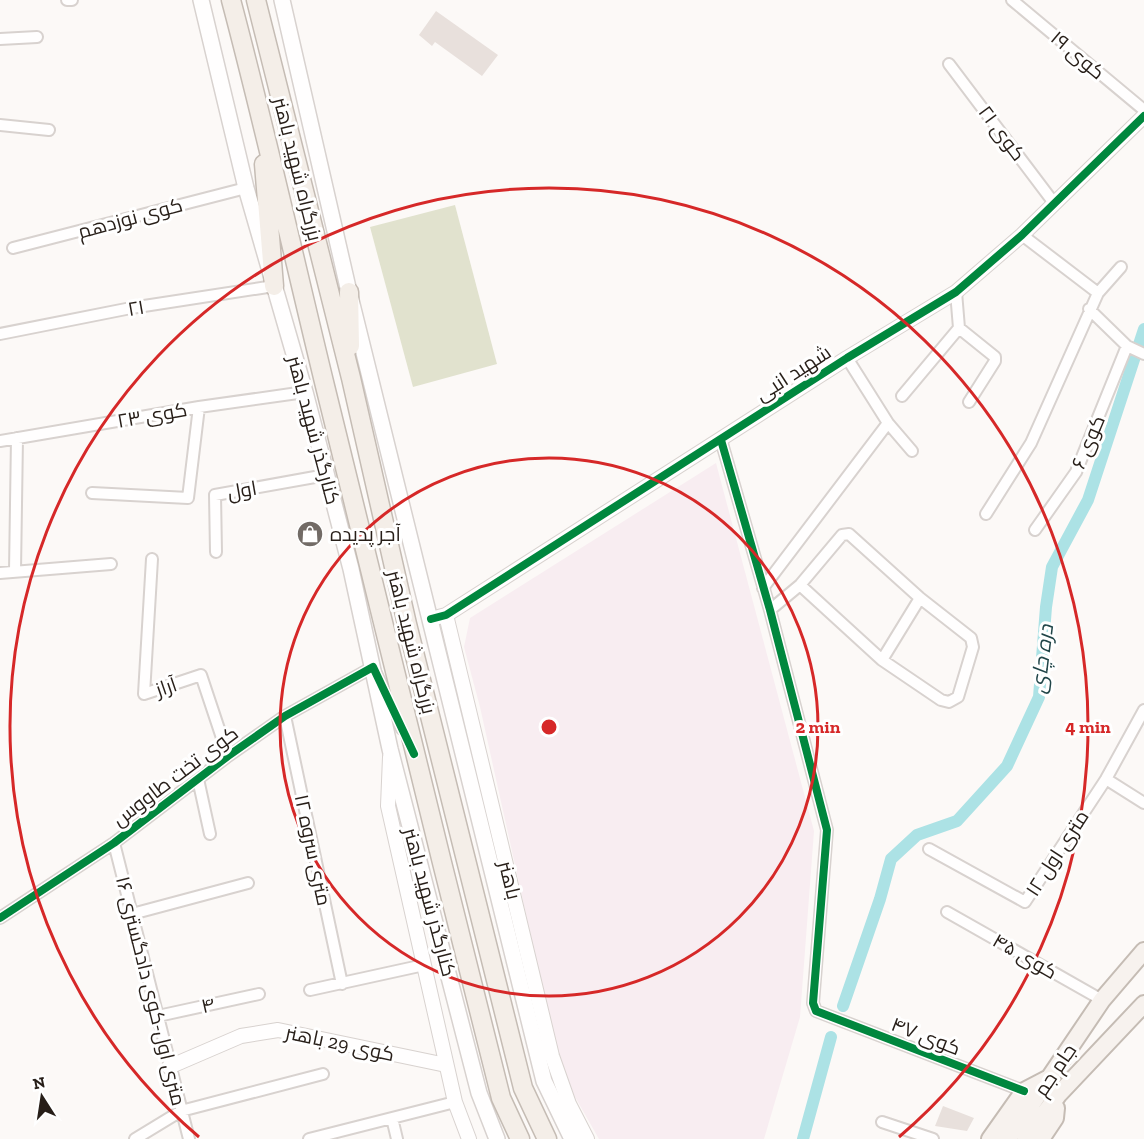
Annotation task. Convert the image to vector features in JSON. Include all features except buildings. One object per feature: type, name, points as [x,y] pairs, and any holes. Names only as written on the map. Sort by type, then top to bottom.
[{"type":"highway","name":"بزرگراه شهید باهنر","points":[[231,0],[259,105],[325,386],[386,628],[414,754],[501,1098],[520,1139]]},
{"type":"highway","name":"بزرگراه شهید باهنر","points":[[256,0],[351,378],[407,624],[520,1077],[547,1139]]},
{"type":"highway","points":[[245,54],[268,48]]},
{"type":"highway","points":[[259,105],[274,286]]},
{"type":"highway","points":[[349,292],[351,378]]},
{"type":"main road","name":"کنارگذر شهید باهنر","points":[[201,0],[246,188],[305,392],[351,569],[390,749],[479,1093],[497,1139]]},
{"type":"main road","points":[[282,0],[349,292],[544,1081],[572,1139]]},
{"type":"main road","name":"جام جم","points":[[1008,1139],[1102,1000],[1144,951]]},
{"type":"main road","name":"جام جم","points":[[1026,1139],[1058,1095],[1144,1004]]},
{"type":"main road","points":[[989,1139],[1024,1091],[1050,1077]]},
{"type":"main road","points":[[1041,1139],[1055,1118],[1058,1095]]},
{"type":"street","name":"کوی ۱۹","points":[[1012,0],[1144,110]]},
{"type":"street","points":[[0,39],[37,37]]},
{"type":"street","name":"کوی ۲۱","points":[[949,64],[1054,203]]},
{"type":"street","name":"شهید انبی","points":[[431,619],[446,615],[847,358],[957,292],[1022,236],[1144,116]]},
{"type":"street","points":[[0,125],[49,130]]},
{"type":"street","name":"کوی نوزدهم","points":[[13,248],[246,188]]},
{"type":"street","points":[[1022,236],[1098,293]]},
{"type":"street","points":[[986,514],[1031,443],[1089,309],[1098,293],[1121,267]]},
{"type":"street","name":"۲۱","points":[[0,334],[130,309],[274,286]]},
{"type":"street","points":[[902,396],[959,328],[957,292]]},
{"type":"street","points":[[1089,309],[1127,346],[1144,354]]},
{"type":"street","points":[[959,328],[995,357],[995,361],[969,402]]},
{"type":"street","name":"کوی ۶","points":[[1035,530],[1076,472],[1127,346]]},
{"type":"street","points":[[847,358],[888,423],[912,451]]},
{"type":"street","name":"کوی ۲۳","points":[[0,441],[199,406],[305,392]]},
{"type":"street","points":[[92,493],[188,498],[199,406]]},
{"type":"street","points":[[763,588],[888,423]]},
{"type":"street","points":[[15,571],[17,438]]},
{"type":"street","points":[[721,440],[770,610],[800,585],[842,535],[849,534],[920,598],[971,638],[973,643],[958,697],[949,702],[941,700],[882,660],[800,585]]},
{"type":"street","name":"اول","points":[[216,552],[215,495],[326,475]]},
{"type":"street","name":"آراز","points":[[152,560],[144,694],[201,675],[228,756]]},
{"type":"street","points":[[0,573],[111,564]]},
{"type":"street","points":[[882,660],[920,598]]},
{"type":"street","name":"کوی ۴۷","points":[[770,610],[826,830],[813,1003],[816,1011],[1024,1091]]},
{"type":"street","name":"باهنر","points":[[446,615],[552,1056],[569,1104],[587,1139]]},
{"type":"street","points":[[373,667],[414,754]]},
{"type":"street","name":"کوی تخت طاووس","points":[[0,918],[114,843],[228,756],[285,716],[373,667]]},
{"type":"street","name":"۱۲ متری اول","points":[[929,849],[1025,902],[1106,779],[1144,710]]},
{"type":"street","name":"۱۲ متری سروه","points":[[285,716],[342,984]]},
{"type":"street","points":[[390,749],[388,806],[454,1102],[469,1139]]},
{"type":"street","points":[[198,779],[210,834]]},
{"type":"street","points":[[1106,779],[1144,803]]},
{"type":"street","name":"۱۶ متری اول-کوی دادگستری","points":[[114,843],[189,1139]]},
{"type":"street","points":[[132,914],[248,883]]},
{"type":"street","name":"کوی ۴۵","points":[[947,912],[1102,1000]]},
{"type":"street","points":[[310,990],[424,965]]},
{"type":"street","name":"۴","points":[[158,1016],[259,994]]},
{"type":"street","name":"کوی 29 باهنر","points":[[169,1067],[241,1036],[278,1030],[446,1065]]},
{"type":"street","points":[[135,1139],[181,1111],[323,1074]]},
{"type":"street","points":[[309,1139],[454,1102]]},
{"type":"street","points":[[392,1118],[397,1139]]},
{"type":"street","points":[[1047,1139],[1055,1118]]},
{"type":"street","points":[[882,1122],[933,1139]]},
{"type":"shaded area","points":[[716,463],[814,831],[800,1017],[764,1139],[599,1139],[566,1081],[547,1009],[480,707],[464,647],[470,618]]},
{"type":"green space","points":[[455,205],[497,364],[413,387],[370,227]]},
{"type":"waterway","name":"دره چای","points":[[843,1006],[880,899],[891,859],[917,835],[957,821],[1007,766],[1039,697],[1046,607],[1052,567],[1088,500],[1144,329]]},
{"type":"waterway","name":"دره چای","points":[[803,1139],[831,1037]]},
{"type":"cycle path","points":[[431,619],[446,615],[847,358],[956,292],[1022,235],[1144,116]]},
{"type":"cycle path","points":[[721,440],[770,610],[827,830],[813,1003],[816,1011],[1024,1091]]},
{"type":"cycle path","points":[[0,918],[114,843],[228,756],[285,716],[373,667],[414,754]]},
{"type":"place","name":"آجر پدیده","points":[[310,534]]}]
